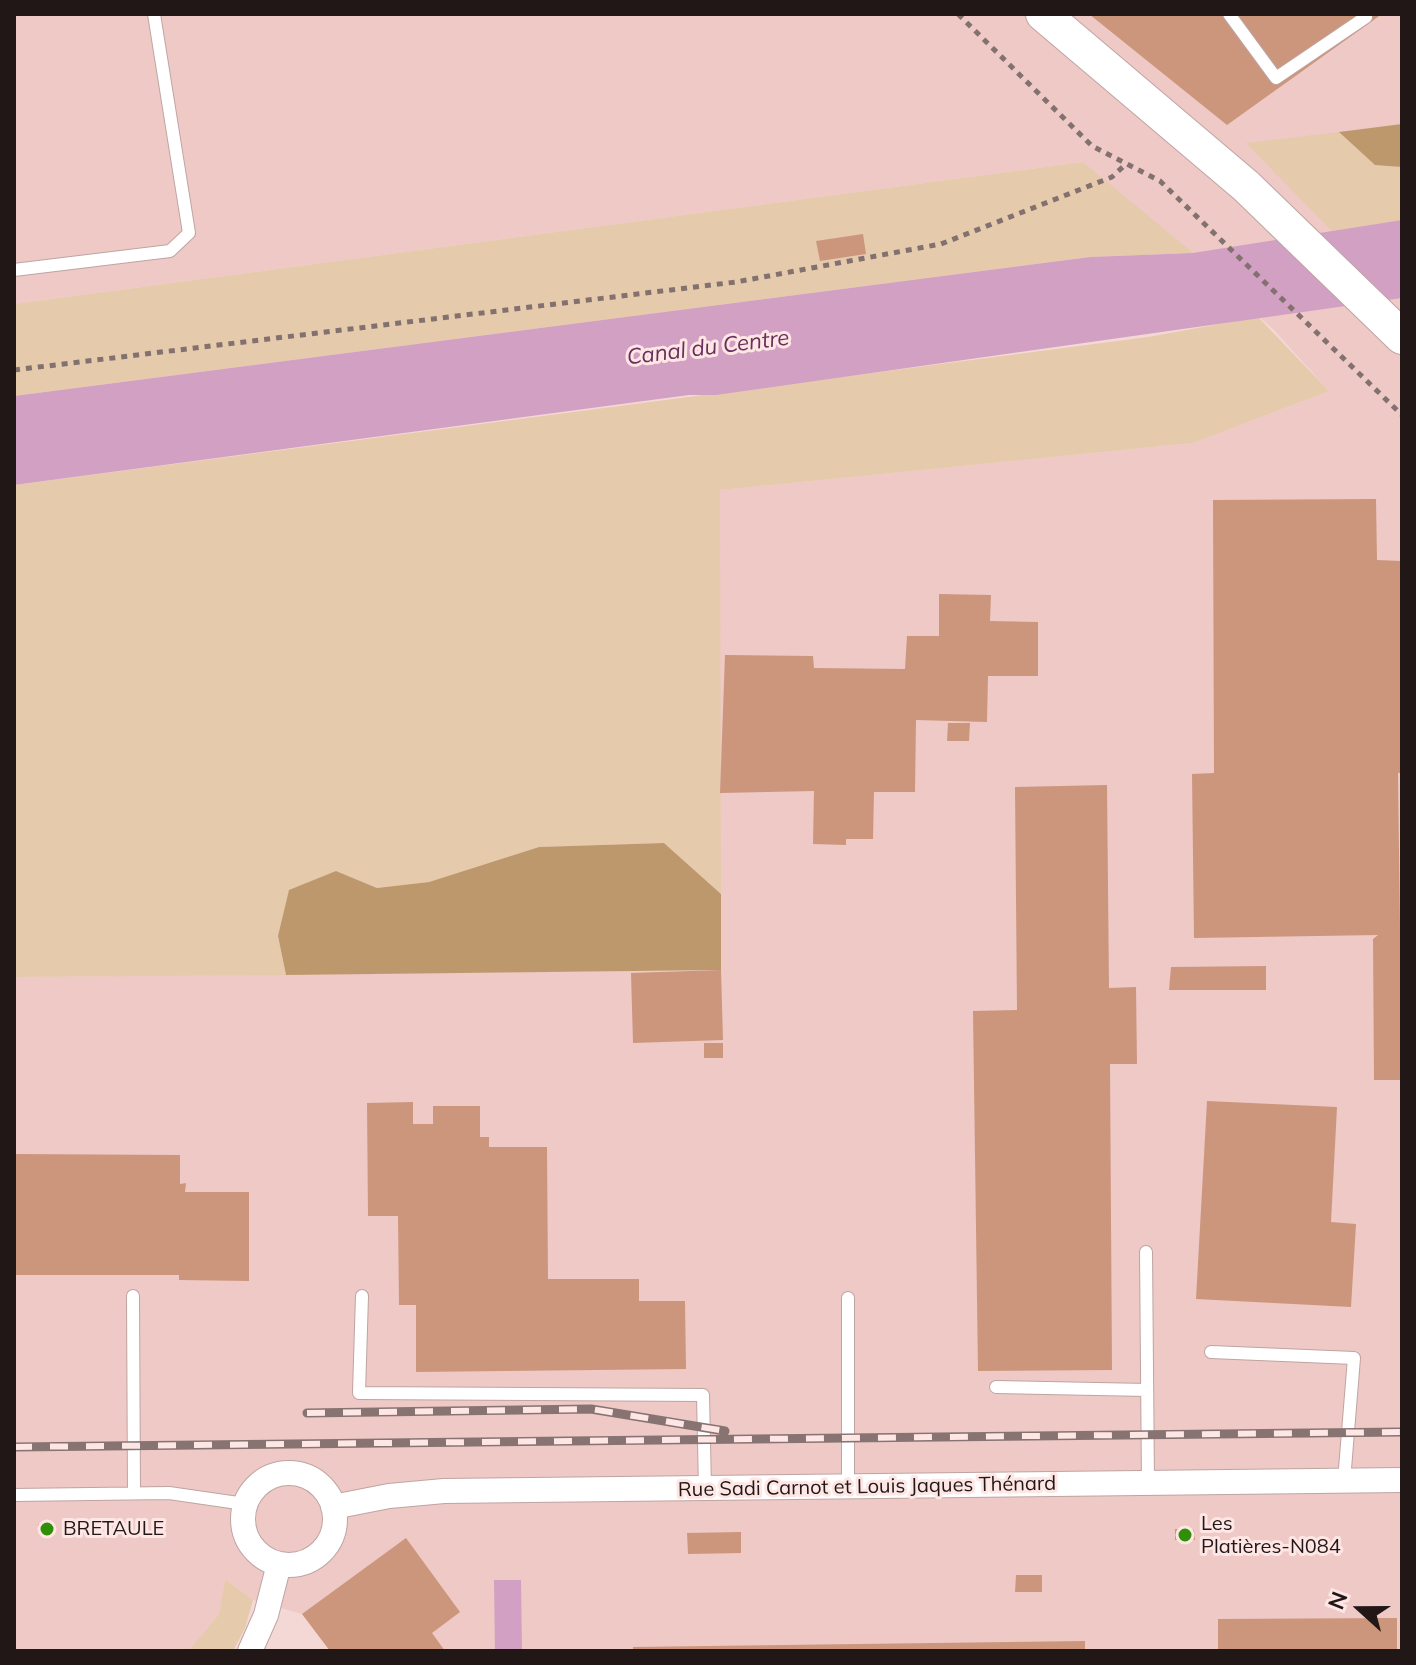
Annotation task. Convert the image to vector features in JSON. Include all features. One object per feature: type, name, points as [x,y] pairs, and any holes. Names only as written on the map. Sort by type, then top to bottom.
[{"type":"main road","points":[[1043,14],[1246,186],[1402,337]]},
{"type":"street","points":[[288,1473],[305,1475],[320,1485],[333,1507],[331,1535],[321,1551],[307,1561],[279,1564],[257,1552],[246,1538],[243,1521],[245,1504],[255,1488],[270,1477],[288,1473]]},
{"type":"street","name":"Rue Sadi Carnot et Louis Jaques Thénard","points":[[333,1507],[389,1496],[444,1491],[1402,1480]]},
{"type":"street","points":[[250,1651],[266,1615],[279,1564]]},
{"type":"lane","points":[[14,270],[170,251],[189,233],[154,14]]},
{"type":"lane","points":[[1229,14],[1276,78],[1366,17]]},
{"type":"lane","points":[[1146,1252],[1148,1484]]},
{"type":"lane","points":[[133,1296],[134,1493]]},
{"type":"lane","points":[[362,1296],[359,1393],[703,1395],[705,1489]]},
{"type":"lane","points":[[848,1298],[848,1487]]},
{"type":"lane","points":[[1211,1352],[1354,1358],[1344,1481]]},
{"type":"lane","points":[[996,1387],[1147,1390]]},
{"type":"lane","points":[[14,1495],[169,1493],[245,1504]]},
{"type":"path","points":[[958,14],[1082,137],[1160,181],[1220,235],[1402,415]]},
{"type":"path","points":[[14,370],[736,282],[941,244],[1098,183],[1127,163]]},
{"type":"shaded area","points":[[14,14],[1402,14],[1402,1651],[330,1651],[302,1614],[253,1600],[225,1579],[219,1614],[188,1651],[14,1651],[14,977],[721,970],[719,490],[1193,443],[1329,391],[1274,330],[1083,162],[14,304]]},
{"type":"shaded area","points":[[1402,124],[1402,167],[1375,165],[1339,132]]},
{"type":"shaded area","points":[[1339,132],[1375,165],[1402,167],[1402,220],[1332,231],[1246,143]]},
{"type":"shaded area","points":[[1083,162],[1193,253],[1090,257],[14,396],[14,304]]},
{"type":"shaded area","points":[[1258,317],[1329,391],[1193,443],[720,490],[721,894],[664,843],[539,847],[429,882],[377,888],[336,871],[278,936],[286,975],[14,977],[14,485],[1148,337]]},
{"type":"shaded area","points":[[664,843],[721,894],[721,970],[286,975],[278,936],[289,890],[336,871],[377,888],[429,882],[539,847]]},
{"type":"shaded area","points":[[225,1579],[253,1600],[245,1628],[233,1651],[188,1651],[219,1614]]},
{"type":"water","name":"Canal du Centre","points":[[1402,220],[1402,298],[716,395],[689,395],[14,485],[14,396],[1090,257],[1193,253]]},
{"type":"water","points":[[494,1580],[521,1580],[522,1651],[495,1651]]},
{"type":"building","points":[[1089,14],[1382,14],[1227,125]]},
{"type":"building","points":[[863,234],[866,254],[820,261],[816,241]]},
{"type":"building","points":[[1376,499],[1377,560],[1402,561],[1402,773],[1398,773],[1402,1080],[1374,1080],[1373,939],[1378,935],[1194,938],[1192,774],[1214,773],[1213,500]]},
{"type":"building","points":[[939,594],[991,595],[990,621],[1038,622],[1038,676],[988,676],[987,722],[916,720],[915,792],[874,792],[873,839],[846,839],[846,845],[813,844],[814,791],[720,793],[725,655],[813,656],[814,668],[905,669],[907,636],[939,636]]},
{"type":"building","points":[[948,723],[970,723],[969,741],[947,741]]},
{"type":"building","points":[[1107,785],[1109,988],[1136,987],[1137,1064],[1110,1064],[1112,1370],[978,1371],[973,1011],[1017,1010],[1015,787]]},
{"type":"building","points":[[1266,966],[1266,990],[1169,990],[1171,967]]},
{"type":"building","points":[[721,970],[723,1040],[633,1043],[631,973]]},
{"type":"building","points":[[704,1043],[723,1043],[723,1058],[704,1058]]},
{"type":"building","points":[[1207,1101],[1337,1107],[1331,1222],[1356,1224],[1351,1307],[1196,1299]]},
{"type":"building","points":[[413,1102],[413,1124],[433,1124],[433,1106],[480,1106],[480,1137],[489,1137],[489,1147],[547,1147],[548,1279],[639,1279],[639,1301],[685,1301],[686,1369],[416,1372],[416,1305],[399,1305],[398,1216],[368,1216],[367,1103]]},
{"type":"building","points":[[14,1154],[180,1155],[180,1184],[186,1183],[185,1192],[249,1192],[249,1281],[179,1280],[179,1275],[14,1275]]},
{"type":"building","name":"BRETAULE","points":[[38,1524],[55,1524],[56,1533],[38,1533]]},
{"type":"building","name":"Les Platières-N084","points":[[1175,1529],[1194,1530],[1195,1540],[1175,1540]]},
{"type":"building","points":[[741,1532],[741,1553],[688,1554],[687,1533]]},
{"type":"building","points":[[406,1538],[460,1612],[432,1633],[445,1651],[330,1651],[302,1614]]},
{"type":"building","points":[[1016,1575],[1042,1575],[1042,1592],[1015,1592]]},
{"type":"building","points":[[1397,1618],[1397,1651],[1218,1651],[1218,1619]]},
{"type":"building","points":[[1085,1641],[1085,1651],[633,1651],[633,1647]]},
{"type":"railway","points":[[307,1413],[591,1409],[725,1431]]},
{"type":"railway","points":[[14,1447],[1402,1432]]},
{"type":"place","name":"BRETAULE","points":[[47,1529]]},
{"type":"place","name":"Les Platières-N084","points":[[1185,1535]]}]
